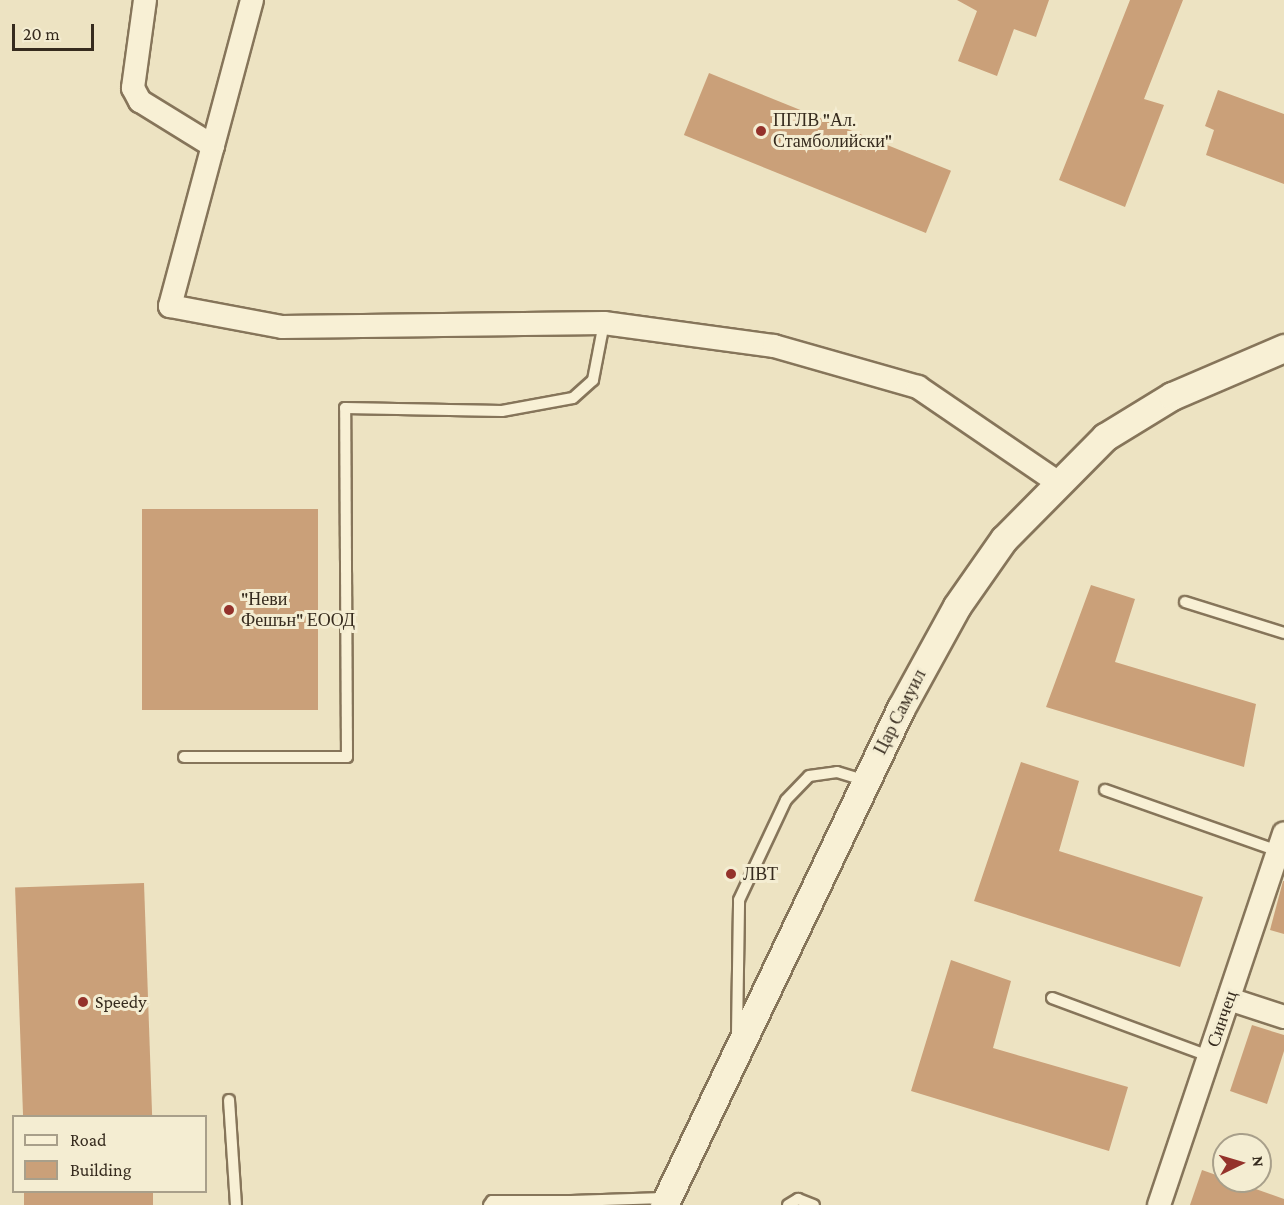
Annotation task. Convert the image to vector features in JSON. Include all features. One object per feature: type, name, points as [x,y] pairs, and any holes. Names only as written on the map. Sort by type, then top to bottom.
[{"type":"street","points":[[145,0],[133,88],[140,101],[213,147]]},
{"type":"street","points":[[252,0],[170,306],[282,327],[603,323],[774,346],[918,387],[1056,481]]},
{"type":"street","name":"Цар Самуил","points":[[666,1202],[737,1046],[867,781],[900,708],[957,606],[1004,538],[1056,481],[1105,437],[1172,396],[1284,348]]},
{"type":"street","name":"Синчец","points":[[1160,1205],[1281,842]]},
{"type":"street","points":[[1229,999],[1284,1017]]},
{"type":"lane","points":[[184,757],[347,757],[345,408],[502,411],[573,398],[593,380],[603,323]]},
{"type":"lane","points":[[1185,602],[1284,633]]},
{"type":"lane","points":[[737,1046],[739,900],[786,800],[809,776],[837,772],[867,781]]},
{"type":"lane","points":[[1105,790],[1281,842]]},
{"type":"lane","points":[[1052,998],[1209,1056]]},
{"type":"lane","points":[[229,1100],[236,1205]]},
{"type":"lane","points":[[788,1205],[798,1199],[814,1205]]},
{"type":"lane","points":[[489,1205],[492,1201],[666,1202]]},
{"type":"building","points":[[957,0],[1049,0],[1036,37],[1014,29],[997,76],[958,61],[977,11]]},
{"type":"building","points":[[1130,0],[1183,0],[1144,99],[1164,105],[1125,207],[1059,180]]},
{"type":"building","points":[[709,73],[951,171],[926,233],[684,135]]},
{"type":"building","points":[[1218,90],[1284,114],[1284,184],[1206,155],[1214,130],[1205,126]]},
{"type":"building","name":"\"Неви Фешън\" ЕООД","points":[[142,509],[318,509],[318,710],[142,710]]},
{"type":"building","points":[[1091,585],[1135,599],[1115,662],[1256,704],[1244,767],[1046,707]]},
{"type":"building","points":[[1021,762],[1079,781],[1059,851],[1203,897],[1180,967],[974,901]]},
{"type":"building","points":[[1284,881],[1284,934],[1270,930]]},
{"type":"building","name":"Speedy","points":[[144,883],[152,1115],[23,1115],[15,888]]},
{"type":"building","points":[[951,960],[1011,981],[993,1048],[1128,1087],[1109,1151],[911,1091]]},
{"type":"building","points":[[1252,1025],[1284,1035],[1284,1051],[1267,1104],[1230,1091]]},
{"type":"building","points":[[1202,1170],[1212,1174],[1212,1193],[1267,1193],[1284,1199],[1284,1205],[1190,1205]]},
{"type":"building","points":[[24,1193],[153,1193],[153,1205],[24,1205]]},
{"type":"place","name":"ПГЛВ \"Ал. Стамболийски\"","points":[[761,131]]},
{"type":"place","name":"\"Неви Фешън\" ЕООД","points":[[229,610]]},
{"type":"place","name":"ЛВТ","points":[[731,874]]},
{"type":"place","name":"Speedy","points":[[83,1002]]}]
